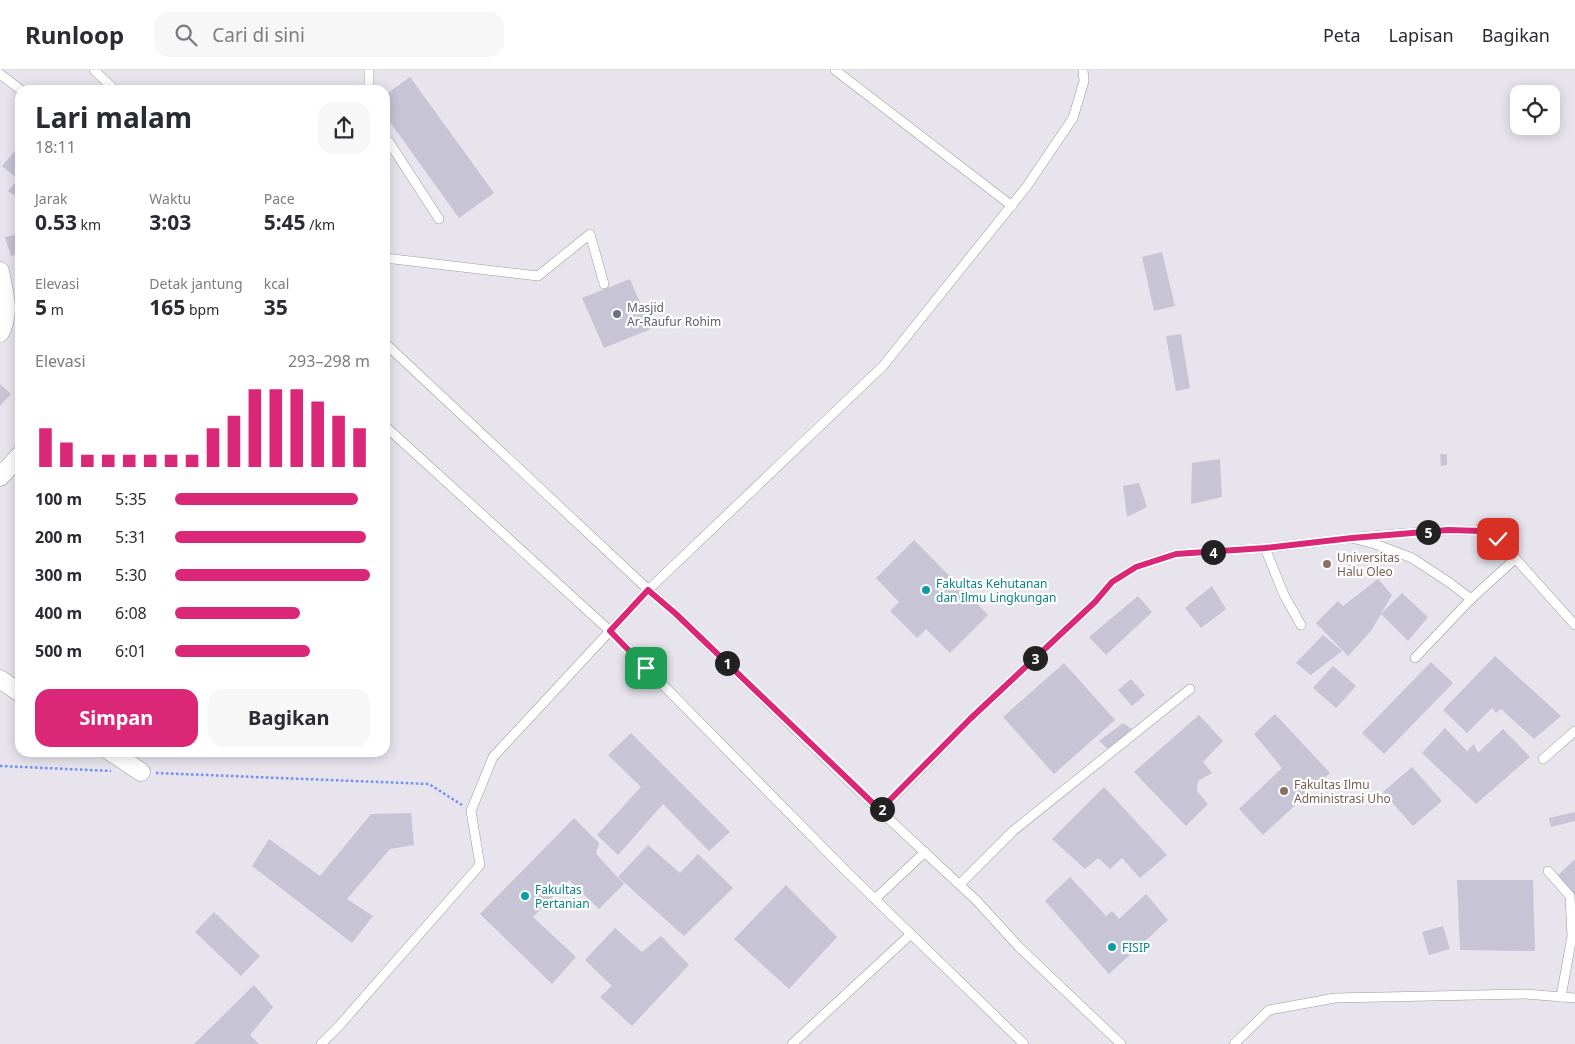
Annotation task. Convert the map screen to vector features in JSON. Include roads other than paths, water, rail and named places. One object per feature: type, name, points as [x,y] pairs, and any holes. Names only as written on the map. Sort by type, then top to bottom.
[{"type":"street","points":[[0,271],[7,309],[4,325],[0,333]]},
{"type":"street","points":[[0,477],[15,460]]},
{"type":"street","points":[[0,680],[15,690]]},
{"type":"street","points":[[118,757],[141,772]]},
{"type":"lane","points":[[94,70],[110,85]]},
{"type":"lane","points":[[369,70],[369,85]]},
{"type":"lane","points":[[835,70],[1012,206]]},
{"type":"lane","points":[[321,1044],[339,1026],[480,865],[471,811],[493,757],[648,590],[883,366],[1028,186],[1074,118],[1084,81],[1083,70]]},
{"type":"lane","points":[[0,74],[15,85]]},
{"type":"lane","points":[[390,149],[439,219]]},
{"type":"lane","points":[[390,259],[538,276],[590,234],[604,284]]},
{"type":"lane","points":[[390,348],[648,590],[676,614],[960,884],[1019,947],[1121,1044]]},
{"type":"lane","points":[[390,431],[610,631],[875,899],[1024,1044]]},
{"type":"lane","points":[[880,810],[970,719],[1095,602],[1112,582],[1136,567],[1176,554],[1265,548],[1448,530],[1482,531],[1498,539],[1575,625]]},
{"type":"lane","points":[[1352,538],[1375,544],[1412,558],[1471,599]]},
{"type":"lane","points":[[1265,548],[1284,594],[1301,625]]},
{"type":"lane","points":[[1415,658],[1471,599],[1515,558]]},
{"type":"lane","points":[[960,884],[1013,832],[1190,689]]},
{"type":"lane","points":[[1543,759],[1575,731]]},
{"type":"lane","points":[[875,899],[925,852]]},
{"type":"lane","points":[[1548,871],[1570,896],[1572,936],[1561,997]]},
{"type":"lane","points":[[792,1044],[911,934]]},
{"type":"lane","points":[[1234,1044],[1268,1010],[1335,998],[1525,994],[1575,998]]},
{"type":"place","name":"Masjid Ar-Raufur Rohim","points":[[617,314]]},
{"type":"place","name":"Universitas Halu Oleo","points":[[1327,564]]},
{"type":"place","name":"Fakultas Kehutanan dan Ilmu Lingkungan","points":[[926,590]]},
{"type":"place","name":"Fakultas Ilmu Administrasi Uho","points":[[1284,791]]},
{"type":"place","name":"Fakultas Pertanian","points":[[525,896]]},
{"type":"place","name":"FISIP","points":[[1112,947]]}]
